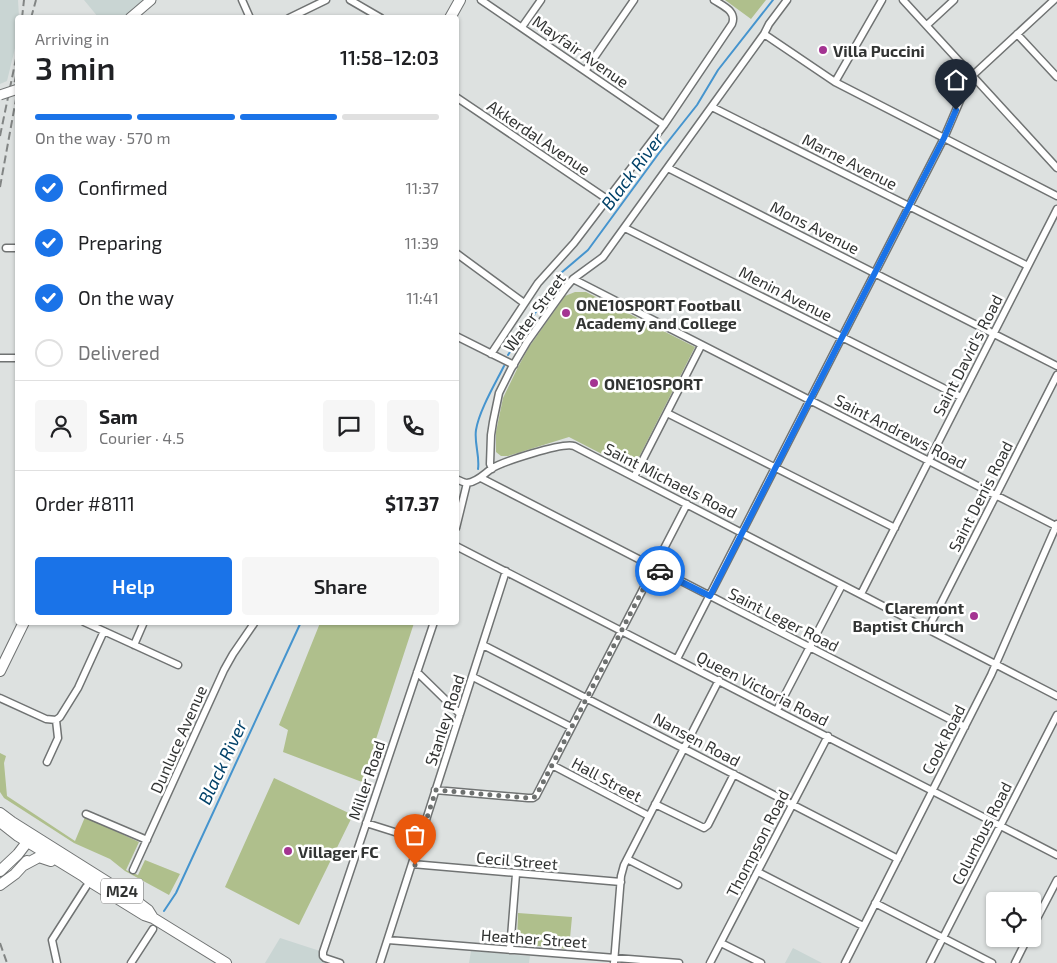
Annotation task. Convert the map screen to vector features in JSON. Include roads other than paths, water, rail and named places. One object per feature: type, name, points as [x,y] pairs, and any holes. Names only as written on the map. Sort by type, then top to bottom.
[{"type":"main road","points":[[134,15],[151,0]]},
{"type":"main road","points":[[452,15],[460,0]]},
{"type":"main road","points":[[0,95],[15,90]]},
{"type":"main road","points":[[0,671],[23,625]]},
{"type":"main road","points":[[0,813],[34,841]]},
{"type":"main road","points":[[0,822],[34,841]]},
{"type":"main road","points":[[24,865],[34,841]]},
{"type":"main road","points":[[0,871],[34,841]]},
{"type":"main road","name":"M24","points":[[34,841],[84,876],[88,884],[144,916],[153,918],[226,963]]},
{"type":"main road","name":"M24","points":[[34,841],[128,895],[148,910],[153,918]]},
{"type":"main road","points":[[0,885],[9,880],[24,865],[35,858],[43,858],[88,884]]},
{"type":"street","points":[[242,0],[249,15]]},
{"type":"street","points":[[295,15],[326,0]]},
{"type":"street","points":[[350,0],[376,15]]},
{"type":"street","name":"Mayfair Avenue","points":[[481,0],[664,125]]},
{"type":"street","points":[[522,27],[541,0]]},
{"type":"street","points":[[585,71],[634,0]]},
{"type":"street","points":[[491,354],[543,277],[574,243],[664,125],[732,24],[734,16],[732,12],[714,0]]},
{"type":"street","name":"Water Street","points":[[492,468],[490,452],[493,422],[500,393],[527,342],[573,279],[600,260],[625,228],[787,0]]},
{"type":"street","points":[[835,82],[882,0]]},
{"type":"street","points":[[903,0],[1057,168]]},
{"type":"street","points":[[927,25],[954,0]]},
{"type":"street","points":[[678,659],[944,138],[968,82],[972,76],[1054,0]]},
{"type":"street","points":[[764,34],[835,82],[1057,196]]},
{"type":"street","points":[[1017,34],[1057,77]]},
{"type":"street","name":"Akkerdal Avenue","points":[[459,98],[607,199]]},
{"type":"street","name":"Marne Avenue","points":[[712,107],[1028,266]]},
{"type":"street","name":"Mons Avenue","points":[[668,168],[1057,366]]},
{"type":"street","name":"Saint David's Road","points":[[861,594],[1057,209]]},
{"type":"street","name":"Menin Avenue","points":[[625,228],[960,398]]},
{"type":"street","points":[[6,248],[15,248]]},
{"type":"street","points":[[459,256],[524,303]]},
{"type":"street","name":"Saint Andrews Road","points":[[573,279],[701,346],[1057,525]]},
{"type":"street","points":[[459,338],[514,364]]},
{"type":"street","points":[[634,477],[701,346]]},
{"type":"street","points":[[0,358],[15,358]]},
{"type":"street","name":"Saint Denis Road","points":[[928,629],[1057,375]]},
{"type":"street","points":[[667,413],[895,528]]},
{"type":"street","name":"Saint Michaels Road","points":[[481,478],[492,468],[568,444],[1057,696]]},
{"type":"street","points":[[459,480],[468,483],[481,478]]},
{"type":"street","name":"Saint Leger Road","points":[[481,478],[965,727]]},
{"type":"street","points":[[459,517],[468,483]]},
{"type":"street","points":[[436,790],[533,798],[539,792],[687,504]]},
{"type":"street","name":"Cook Road","points":[[845,963],[996,664],[1057,525]]},
{"type":"street","name":"Queen Victoria Road","points":[[459,548],[1057,855]]},
{"type":"street","name":"Stanley Road","points":[[380,963],[506,571]]},
{"type":"street","points":[[777,710],[842,585]]},
{"type":"street","points":[[91,625],[178,665]]},
{"type":"street","points":[[134,645],[143,625]]},
{"type":"street","name":"Dunluce Avenue","points":[[133,870],[224,670],[232,654],[253,625]]},
{"type":"street","name":"Miller Road","points":[[340,963],[325,958],[323,952],[433,625]]},
{"type":"street","points":[[0,698],[46,719],[56,720],[60,718],[78,688],[104,631]]},
{"type":"street","name":"Nansen Road","points":[[483,645],[898,859]]},
{"type":"street","points":[[417,672],[460,714]]},
{"type":"street","points":[[473,677],[571,727]]},
{"type":"street","points":[[614,960],[622,870],[719,680]]},
{"type":"street","name":"Columbus Road","points":[[930,963],[1057,715]]},
{"type":"street","points":[[47,762],[58,738],[56,720]]},
{"type":"street","name":"Thompson Road","points":[[710,963],[828,736]]},
{"type":"street","name":"Hall Street","points":[[552,765],[649,816]]},
{"type":"street","points":[[655,804],[704,828],[708,825],[734,774]]},
{"type":"street","points":[[86,814],[147,840]]},
{"type":"street","points":[[366,823],[420,840]]},
{"type":"street","points":[[627,859],[678,885]]},
{"type":"street","name":"Cecil Street","points":[[412,864],[621,882]]},
{"type":"street","points":[[758,872],[863,926]]},
{"type":"street","points":[[510,950],[516,874]]},
{"type":"street","points":[[1041,911],[1057,880]]},
{"type":"street","points":[[57,963],[52,940],[88,884]]},
{"type":"street","points":[[875,903],[992,963]]},
{"type":"street","points":[[131,963],[153,929]]},
{"type":"street","name":"Heather Street","points":[[388,940],[614,960],[679,963]]},
{"type":"street","points":[[721,943],[761,963]]},
{"type":"street","points":[[1015,963],[1023,947]]},
{"type":"waterway","name":"Black River","points":[[508,355],[561,273],[588,250],[659,153],[697,105],[718,70],[773,0]]},
{"type":"waterway","name":"Black River","points":[[478,469],[476,430],[480,415],[504,366]]},
{"type":"waterway","name":"Black River","points":[[164,911],[176,893],[300,625]]},
{"type":"railway","points":[[22,15],[24,0]]},
{"type":"railway","points":[[32,15],[36,0]]},
{"type":"railway","points":[[0,136],[15,64]]},
{"type":"railway","points":[[12,94],[15,80]]},
{"type":"railway","points":[[0,187],[15,104]]},
{"type":"railway","points":[[0,943],[7,963]]},
{"type":"place","name":"Villa Puccini","points":[[823,50]]},
{"type":"place","name":"ONE10SPORT Football Academy and College","points":[[566,313]]},
{"type":"place","name":"ONE10SPORT","points":[[594,383]]},
{"type":"place","name":"Claremont Baptist Church","points":[[974,616]]},
{"type":"place","name":"Villager FC","points":[[288,851]]}]
